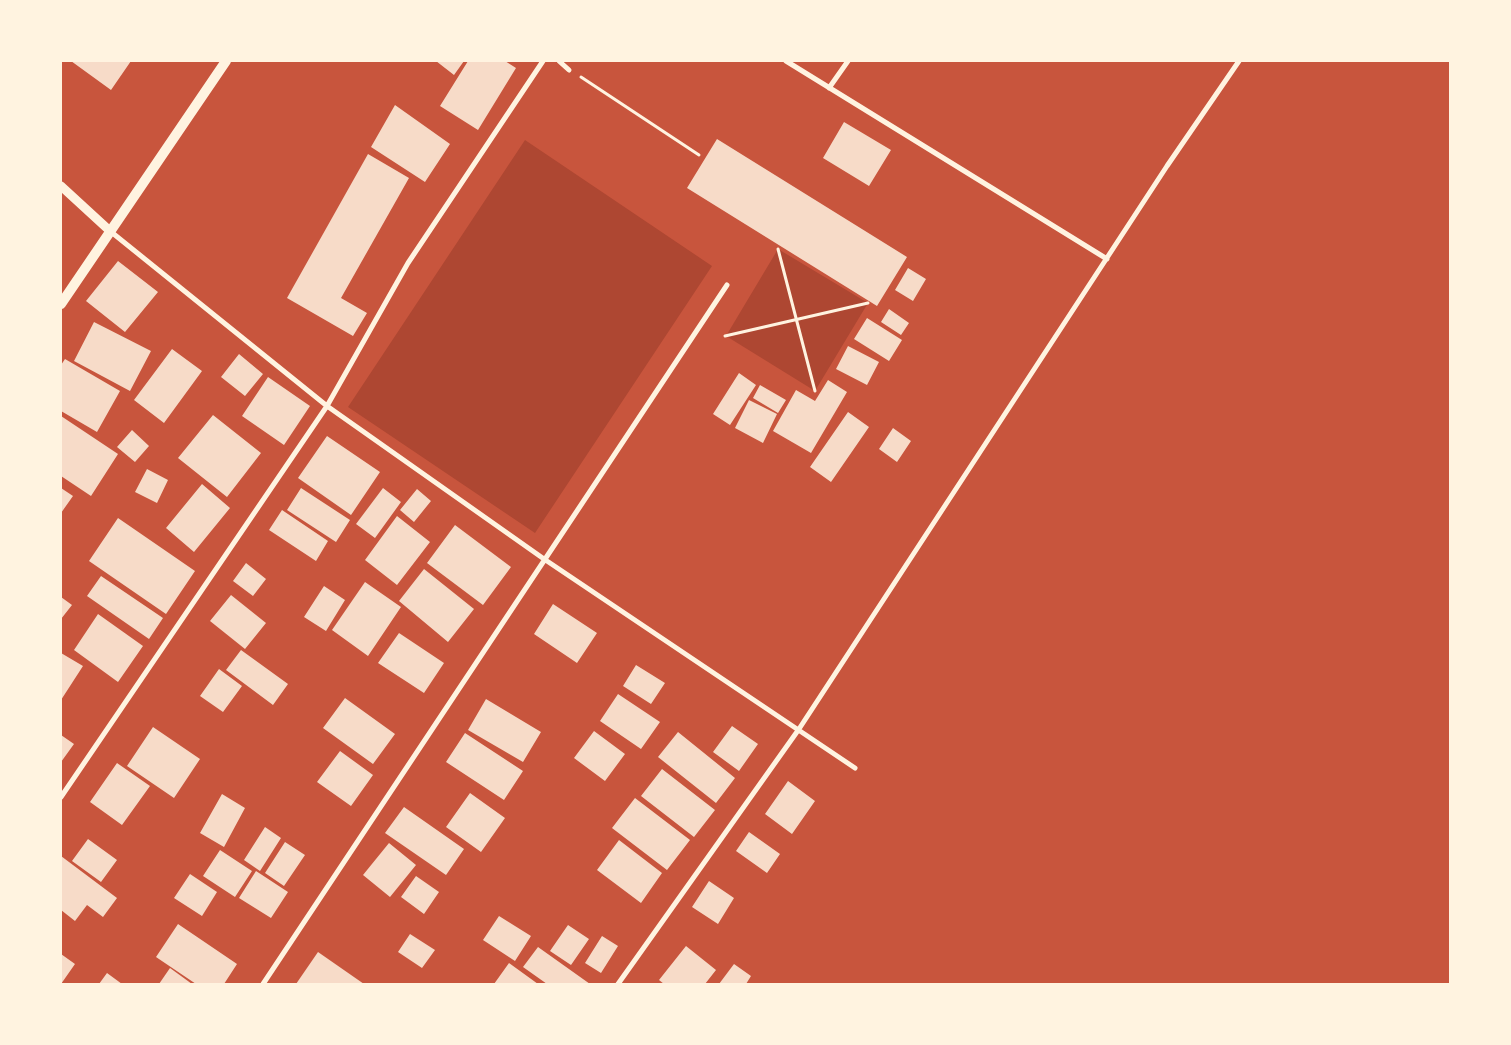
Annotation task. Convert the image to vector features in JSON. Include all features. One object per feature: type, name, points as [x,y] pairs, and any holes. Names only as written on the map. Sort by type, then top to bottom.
[{"type":"main road","points":[[61,304],[226,61]]},
{"type":"street","points":[[61,797],[327,406],[408,263],[543,61]]},
{"type":"street","points":[[559,61],[569,70]]},
{"type":"street","points":[[786,61],[1107,259]]},
{"type":"street","points":[[829,88],[848,61]]},
{"type":"street","points":[[618,984],[799,729],[1167,166],[1239,61]]},
{"type":"street","points":[[61,186],[110,232],[327,406],[544,559],[799,729],[854,768]]},
{"type":"street","points":[[263,984],[727,285]]},
{"type":"path","points":[[569,70],[699,155]]},
{"type":"path","points":[[778,249],[815,391]]},
{"type":"path","points":[[726,336],[868,303]]},
{"type":"shaded area","points":[[525,140],[712,266],[535,533],[348,407]]},
{"type":"shaded area","points":[[778,249],[868,303],[815,391],[726,336]]},
{"type":"building","points":[[71,61],[131,61],[111,90]]},
{"type":"building","points":[[436,61],[464,61],[454,75]]},
{"type":"building","points":[[468,61],[505,61],[516,68],[478,130],[440,106]]},
{"type":"building","points":[[395,105],[450,144],[425,182],[371,147]]},
{"type":"building","points":[[844,122],[891,150],[869,186],[823,158]]},
{"type":"building","points":[[717,139],[907,257],[877,306],[687,188]]},
{"type":"building","points":[[368,154],[409,178],[341,298],[367,313],[353,336],[287,298]]},
{"type":"building","points":[[118,261],[158,292],[125,332],[86,301]]},
{"type":"building","points":[[908,268],[926,279],[913,301],[895,290]]},
{"type":"building","points":[[889,309],[909,323],[901,335],[881,322]]},
{"type":"building","points":[[867,318],[902,340],[889,361],[854,339]]},
{"type":"building","points":[[94,322],[151,351],[130,391],[74,361]]},
{"type":"building","points":[[848,346],[879,362],[867,385],[836,369]]},
{"type":"building","points":[[172,349],[202,371],[164,423],[134,400]]},
{"type":"building","points":[[239,354],[263,374],[245,396],[221,377]]},
{"type":"building","points":[[65,359],[120,391],[97,432],[61,411],[61,365]]},
{"type":"building","points":[[739,373],[756,385],[730,425],[713,414]]},
{"type":"building","points":[[268,377],[310,406],[284,445],[242,416]]},
{"type":"building","points":[[828,380],[847,392],[811,453],[773,431],[796,390],[815,401]]},
{"type":"building","points":[[760,385],[786,400],[778,413],[753,398]]},
{"type":"building","points":[[749,400],[777,414],[763,443],[735,428]]},
{"type":"building","points":[[848,412],[869,427],[831,482],[810,467]]},
{"type":"building","points":[[213,415],[261,453],[227,497],[178,458]]},
{"type":"building","points":[[61,416],[118,454],[91,496],[61,476]]},
{"type":"building","points":[[893,428],[911,441],[897,462],[879,449]]},
{"type":"building","points":[[132,430],[149,446],[135,462],[117,447]]},
{"type":"building","points":[[327,436],[380,472],[351,515],[298,478]]},
{"type":"building","points":[[147,469],[168,480],[157,503],[135,492]]},
{"type":"building","points":[[202,484],[230,508],[194,552],[166,528]]},
{"type":"building","points":[[61,488],[73,496],[61,513]]},
{"type":"building","points":[[301,488],[350,520],[336,542],[287,510]]},
{"type":"building","points":[[383,488],[401,502],[375,538],[356,524]]},
{"type":"building","points":[[417,489],[431,501],[414,522],[400,510]]},
{"type":"building","points":[[282,510],[328,541],[316,561],[269,530]]},
{"type":"building","points":[[397,516],[430,542],[397,585],[365,560]]},
{"type":"building","points":[[118,518],[195,571],[166,614],[89,561]]},
{"type":"building","points":[[455,525],[511,567],[483,605],[427,563]]},
{"type":"building","points":[[246,563],[266,579],[253,596],[233,581]]},
{"type":"building","points":[[424,569],[474,609],[448,642],[399,601]]},
{"type":"building","points":[[101,576],[163,618],[149,639],[87,596]]},
{"type":"building","points":[[365,582],[401,607],[368,656],[332,630]]},
{"type":"building","points":[[324,586],[345,600],[326,631],[304,617]]},
{"type":"building","points":[[231,595],[266,623],[245,649],[210,621]]},
{"type":"building","points":[[61,597],[72,605],[61,619]]},
{"type":"building","points":[[553,604],[597,633],[577,663],[534,634]]},
{"type":"building","points":[[98,614],[143,646],[118,682],[74,650]]},
{"type":"building","points":[[399,633],[444,663],[424,693],[378,663]]},
{"type":"building","points":[[241,650],[288,684],[273,705],[226,670]]},
{"type":"building","points":[[61,653],[83,666],[61,700]]},
{"type":"building","points":[[636,665],[665,683],[651,704],[623,686]]},
{"type":"building","points":[[219,669],[242,686],[223,712],[200,696]]},
{"type":"building","points":[[618,694],[660,722],[641,749],[600,721]]},
{"type":"building","points":[[345,698],[395,734],[373,764],[323,728]]},
{"type":"building","points":[[486,699],[541,732],[523,762],[468,730]]},
{"type":"building","points":[[732,726],[758,744],[739,771],[713,752]]},
{"type":"building","points":[[153,727],[200,759],[174,798],[127,766]]},
{"type":"building","points":[[594,731],[625,754],[605,781],[574,758]]},
{"type":"building","points":[[678,732],[735,778],[716,803],[658,757]]},
{"type":"building","points":[[465,733],[523,771],[504,800],[446,762]]},
{"type":"building","points":[[61,735],[74,744],[61,762]]},
{"type":"building","points":[[340,751],[373,775],[351,806],[317,782]]},
{"type":"building","points":[[117,763],[150,786],[122,825],[90,802]]},
{"type":"building","points":[[662,769],[715,810],[694,837],[641,796]]},
{"type":"building","points":[[788,781],[815,801],[792,834],[765,814]]},
{"type":"building","points":[[470,793],[505,818],[481,852],[446,827]]},
{"type":"building","points":[[222,794],[245,808],[224,847],[200,833]]},
{"type":"building","points":[[635,798],[690,840],[667,870],[612,828]]},
{"type":"building","points":[[404,807],[464,849],[446,875],[385,833]]},
{"type":"building","points":[[265,827],[281,838],[260,871],[244,860]]},
{"type":"building","points":[[749,832],[780,854],[767,873],[736,851]]},
{"type":"building","points":[[88,839],[117,860],[101,882],[72,861]]},
{"type":"building","points":[[619,840],[662,873],[641,903],[597,870]]},
{"type":"building","points":[[285,842],[305,855],[284,886],[265,873]]},
{"type":"building","points":[[389,843],[416,865],[390,897],[363,875]]},
{"type":"building","points":[[220,850],[252,871],[235,897],[203,876]]},
{"type":"building","points":[[61,856],[117,898],[103,917],[87,905],[75,921],[61,910]]},
{"type":"building","points":[[256,871],[288,892],[271,918],[239,898]]},
{"type":"building","points":[[190,874],[217,892],[202,916],[174,898]]},
{"type":"building","points":[[416,876],[439,892],[424,914],[401,897]]},
{"type":"building","points":[[709,881],[734,898],[718,924],[692,907]]},
{"type":"building","points":[[499,916],[531,936],[515,961],[483,940]]},
{"type":"building","points":[[178,924],[237,964],[224,984],[196,984],[156,957]]},
{"type":"building","points":[[568,925],[589,939],[571,965],[550,951]]},
{"type":"building","points":[[410,934],[435,950],[422,968],[398,952]]},
{"type":"building","points":[[602,936],[618,946],[601,973],[585,963]]},
{"type":"building","points":[[686,946],[716,970],[705,984],[664,984],[659,980]]},
{"type":"building","points":[[538,947],[590,984],[547,984],[523,967]]},
{"type":"building","points":[[318,952],[364,984],[296,984]]},
{"type":"building","points":[[61,954],[75,964],[61,984]]},
{"type":"building","points":[[509,963],[538,984],[494,984]]},
{"type":"building","points":[[734,964],[751,976],[746,984],[719,984]]},
{"type":"building","points":[[170,968],[192,984],[159,984]]},
{"type":"building","points":[[107,973],[122,984],[99,984]]}]
